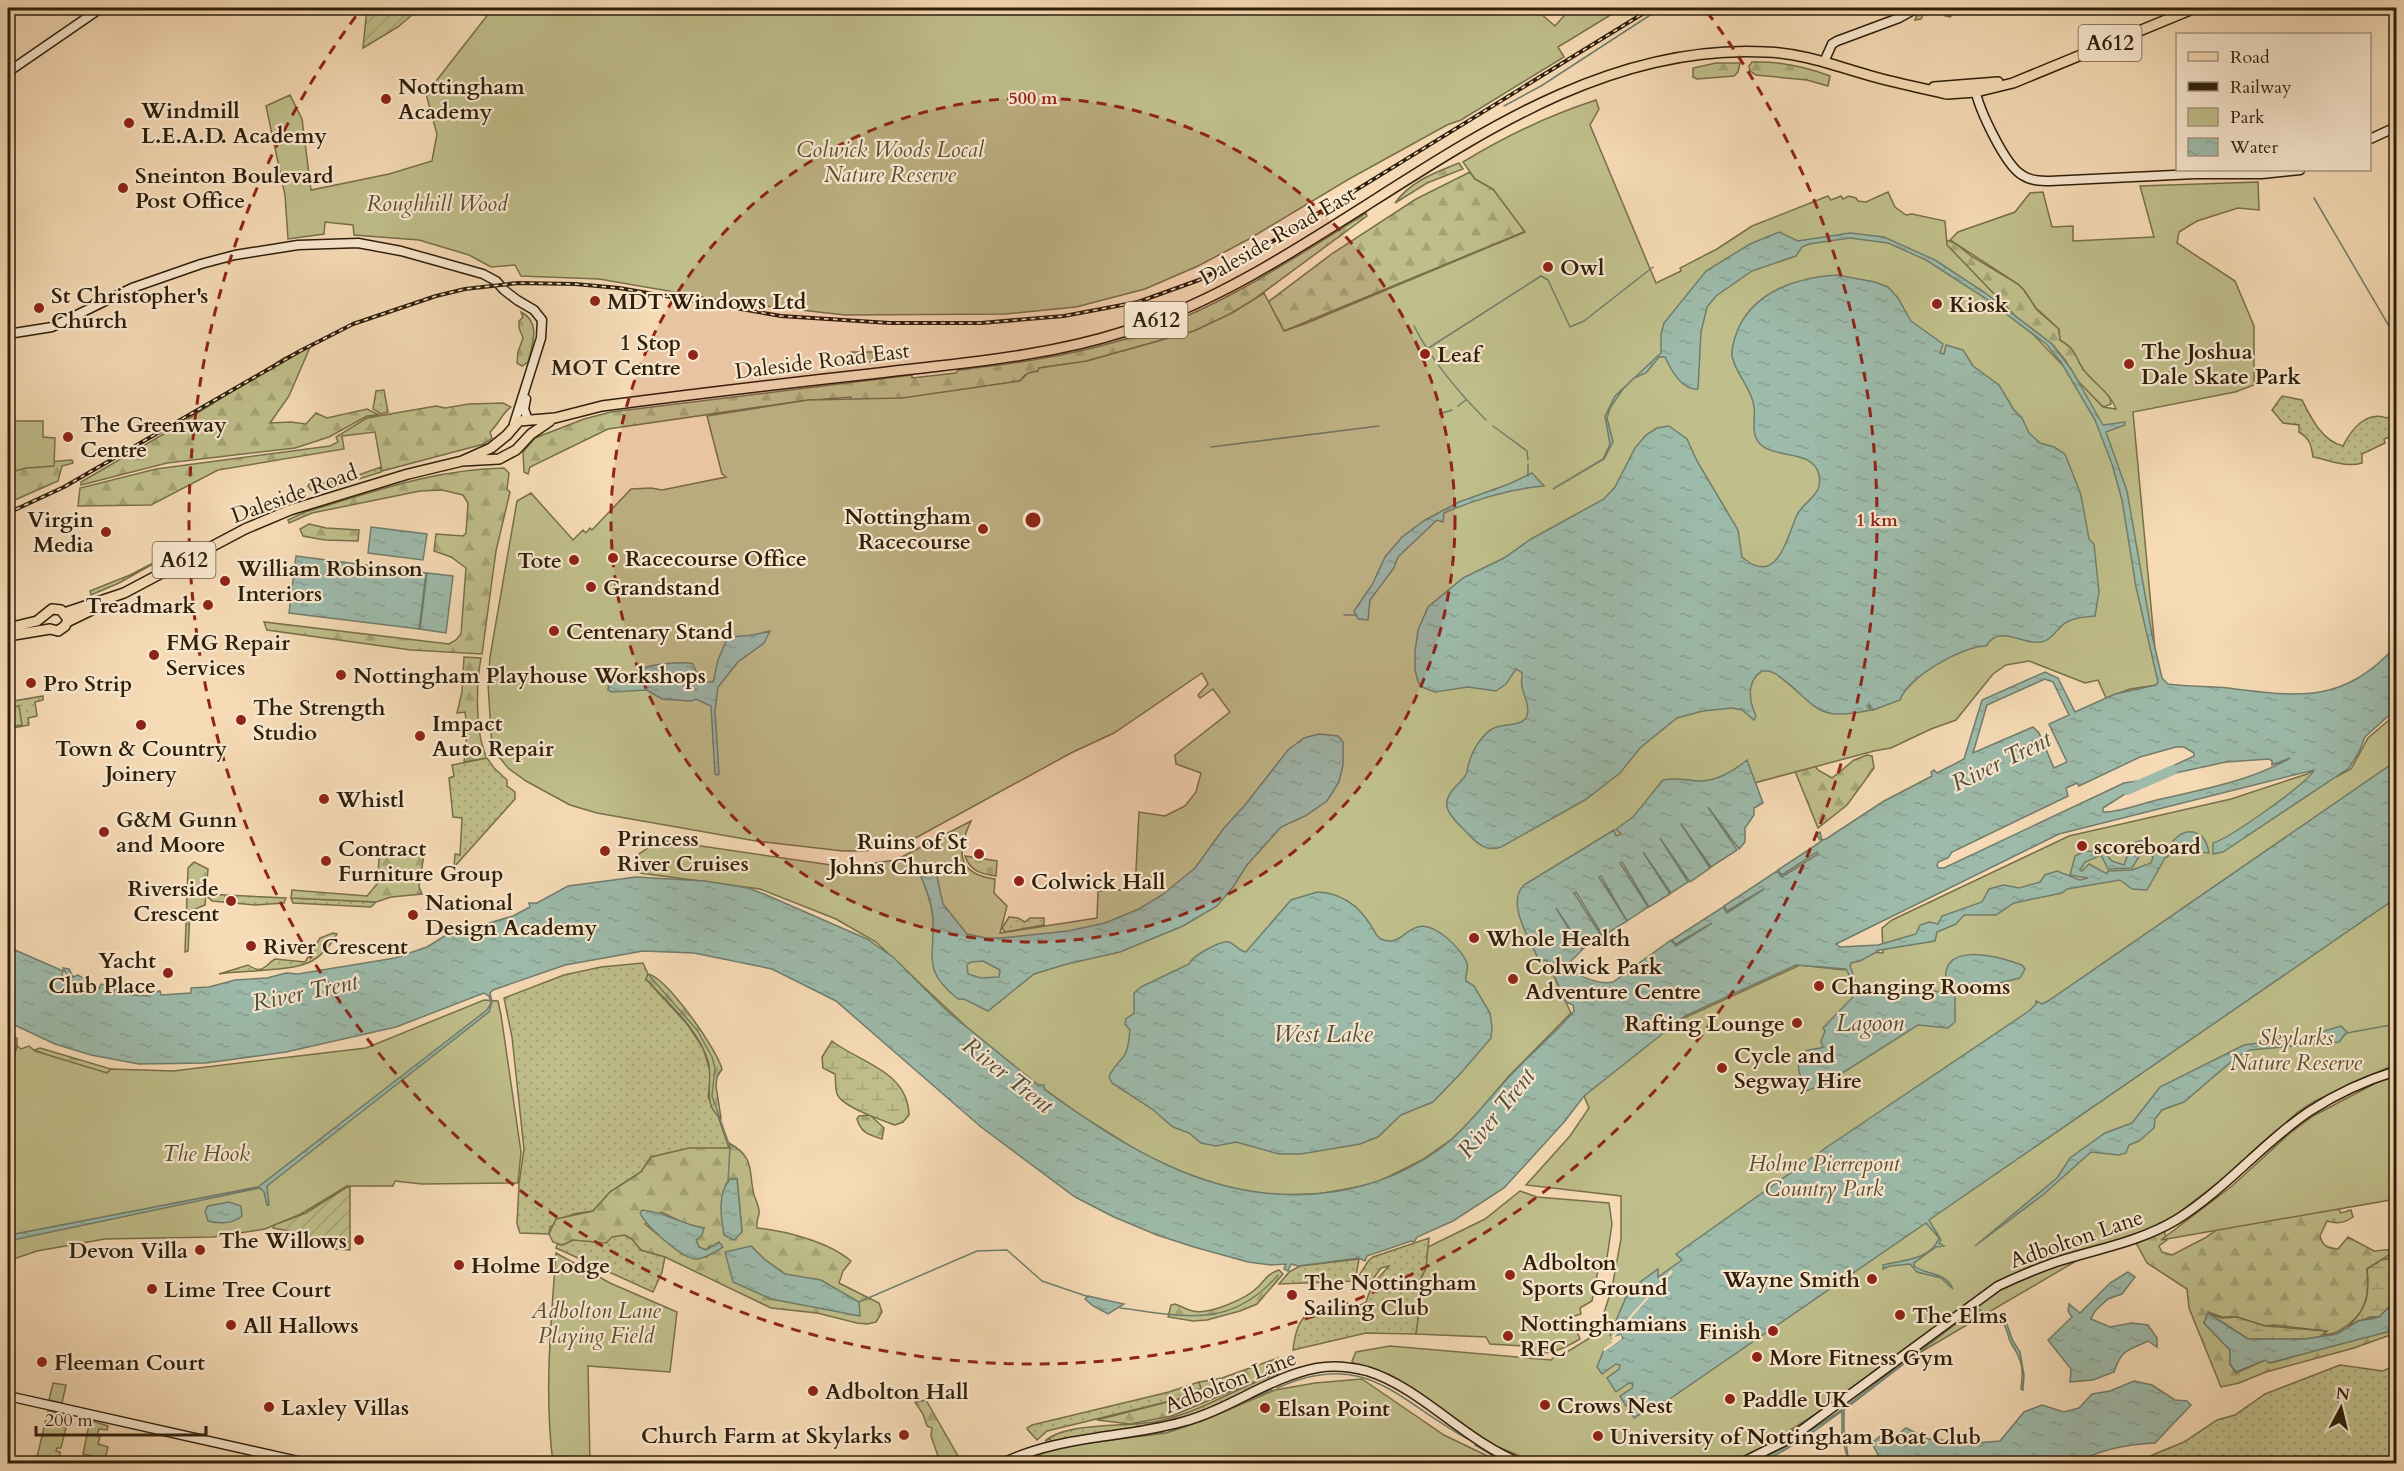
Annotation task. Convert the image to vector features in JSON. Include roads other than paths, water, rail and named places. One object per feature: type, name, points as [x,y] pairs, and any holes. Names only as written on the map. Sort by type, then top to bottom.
[{"type":"main road","name":"A612","points":[[1824,62],[1947,94],[1999,88],[2195,8]]},
{"type":"main road","name":"Daleside Road East","points":[[529,421],[555,418],[602,406],[1027,355],[1126,331],[1183,310],[1250,277],[1461,147],[1548,100],[1581,86],[1654,63],[1710,53],[1745,51],[1787,54],[1824,62]]},
{"type":"main road","name":"Daleside Road East","points":[[531,434],[555,418]]},
{"type":"main road","points":[[522,420],[529,421],[532,426],[531,434],[518,447],[510,446],[507,435],[514,424],[522,420]]},
{"type":"main road","name":"Daleside Road","points":[[462,461],[491,447],[507,435]]},
{"type":"main road","name":"Daleside Road","points":[[65,617],[102,607],[115,597],[226,539],[278,515],[408,474],[462,461],[499,459],[518,447]]},
{"type":"main road","name":"Daleside Road","points":[[8,628],[37,621],[45,617],[52,609],[58,609],[65,617]]},
{"type":"main road","points":[[45,617],[45,623],[50,629]]},
{"type":"main road","name":"Daleside Road","points":[[8,636],[50,629],[58,631],[62,629],[65,617]]},
{"type":"street","points":[[8,72],[101,8]]},
{"type":"street","points":[[1824,62],[1832,44],[1837,41],[1899,18],[1917,8]]},
{"type":"street","points":[[1976,89],[1983,114],[2010,163],[2021,175],[2028,178],[2062,181],[2290,171]]},
{"type":"street","points":[[2371,139],[2397,127]]},
{"type":"street","points":[[8,334],[52,327],[132,288],[227,257],[298,245],[358,243],[402,251],[483,273],[496,281],[517,300],[534,310],[542,320],[541,338],[527,387],[524,409],[529,421]]},
{"type":"street","points":[[514,424],[520,399],[527,387]]},
{"type":"street","name":"Adbolton Lane","points":[[1739,1464],[1791,1438],[1998,1286],[2024,1273],[2125,1242],[2174,1221],[2211,1195],[2311,1110],[2343,1093],[2397,1071]]},
{"type":"street","name":"Adbolton Lane","points":[[1000,1464],[1028,1452],[1062,1442],[1184,1422],[1296,1374],[1318,1368],[1336,1367],[1366,1371],[1390,1381],[1416,1396],[1472,1437],[1523,1464]]},
{"type":"street","points":[[8,1396],[311,1464]]},
{"type":"water","name":"Lagoon","points":[[1779,232],[1798,241],[1850,233],[1884,237],[1935,260],[1984,292],[2052,344],[2071,369],[2103,425],[2125,422],[2125,425],[2106,432],[2127,491],[2152,635],[2162,678],[2168,684],[2277,693],[2319,692],[2339,687],[2358,678],[2377,665],[2396,646],[2396,709],[2365,737],[2349,768],[2223,852],[2213,854],[2213,843],[2268,810],[2309,777],[2314,770],[2059,834],[1836,944],[1840,947],[1878,945],[1916,934],[1920,925],[1929,922],[1938,924],[1942,916],[1982,902],[1989,889],[2004,885],[2019,888],[2040,882],[2045,875],[2057,871],[2080,880],[2088,878],[2070,875],[2075,856],[2085,851],[2104,852],[2112,861],[2124,865],[2132,843],[2143,840],[2155,853],[2177,846],[2173,841],[2185,833],[2196,833],[2204,840],[2209,853],[2178,850],[2165,858],[2147,890],[2132,889],[2120,880],[2067,889],[2062,893],[2014,903],[1996,915],[1964,915],[1956,924],[1937,932],[1935,941],[1880,950],[1860,961],[1851,963],[1857,987],[1867,995],[1903,988],[1914,989],[1928,995],[1934,991],[1944,993],[1947,987],[1946,972],[1951,962],[1959,957],[1984,955],[2022,965],[2025,969],[2020,978],[1955,993],[1955,1022],[1948,1028],[1918,1025],[1825,1084],[1806,1091],[1799,1085],[1802,1079],[1799,1069],[1801,1055],[1806,1051],[1823,1047],[1821,1041],[1825,1031],[1823,1028],[1853,997],[1855,987],[1846,969],[1796,965],[1685,1016],[1584,1096],[1565,1121],[1504,1188],[1453,1221],[1417,1237],[1414,1242],[1411,1241],[1367,1256],[1365,1261],[1359,1258],[1298,1266],[1291,1264],[1288,1271],[1284,1269],[1286,1264],[1248,1262],[1157,1235],[1114,1217],[1075,1197],[981,1127],[836,1001],[772,969],[694,953],[643,951],[565,965],[493,990],[490,993],[492,1002],[489,1012],[267,1186],[269,1205],[260,1188],[8,1241],[10,1235],[258,1187],[487,1010],[491,1003],[489,996],[484,993],[396,1027],[286,1052],[206,1063],[139,1064],[91,1055],[55,1044],[8,1022],[8,947],[63,971],[62,975],[66,978],[68,977],[63,968],[69,969],[73,977],[78,975],[85,979],[83,986],[99,989],[101,984],[107,985],[106,990],[114,992],[115,986],[129,987],[131,995],[150,996],[151,993],[160,991],[161,995],[191,993],[191,988],[209,987],[235,980],[267,978],[286,973],[298,974],[395,958],[427,947],[451,932],[452,934],[513,916],[530,907],[529,903],[537,903],[568,886],[636,877],[705,881],[748,888],[867,939],[893,957],[947,1011],[1038,1085],[1044,1085],[1045,1090],[1077,1113],[1144,1154],[1215,1183],[1252,1192],[1291,1195],[1332,1192],[1380,1180],[1425,1159],[1451,1140],[1574,1011],[1573,1005],[1566,1002],[1547,960],[1539,961],[1521,922],[1517,902],[1524,885],[1614,830],[1616,836],[1621,834],[1616,829],[1633,817],[1663,780],[1711,780],[1730,772],[1747,760],[1763,803],[1754,808],[1754,815],[1745,828],[1745,842],[1739,849],[1708,807],[1737,850],[1711,867],[1681,824],[1710,868],[1690,882],[1660,838],[1688,882],[1671,893],[1643,852],[1670,894],[1649,907],[1622,862],[1620,863],[1648,907],[1627,921],[1603,936],[1576,892],[1574,893],[1602,937],[1583,949],[1556,908],[1582,950],[1571,961],[1570,969],[1590,980],[1613,982],[1671,940],[1676,946],[1712,923],[1676,944],[1672,940],[1723,907],[1727,913],[1764,889],[1727,911],[1724,906],[1777,871],[1782,877],[1818,854],[1817,852],[1782,875],[1778,870],[1819,843],[1821,841],[1816,834],[1820,832],[1822,840],[1826,839],[1884,801],[1932,776],[1931,772],[1934,770],[1937,773],[1964,759],[1982,700],[2045,672],[2058,678],[2075,712],[2115,694],[2156,685],[2158,682],[2136,587],[2122,500],[2112,464],[2095,420],[2061,362],[2046,344],[1985,298],[1926,260],[1888,243],[1850,238],[1809,244],[1802,247],[1796,256],[1752,271],[1716,296],[1707,307],[1701,332],[1698,389],[1692,389],[1682,383],[1665,357],[1659,357],[1646,373],[1634,378],[1661,353],[1661,334],[1664,323],[1706,271],[1750,244]],"holes":[[[2045,679],[2053,682],[2069,715],[2049,724],[2067,762],[2054,768],[2039,733],[2033,727],[1973,753],[1987,705]],[[2176,747],[2184,747],[2194,753],[2194,756],[2160,772],[2161,776],[2226,762],[2269,759],[2272,765],[2290,758],[2241,779],[2121,810],[2103,812],[2103,808],[2139,785],[2137,781],[2124,783],[1944,868],[1937,866],[1938,862],[1948,858],[1952,852],[2068,796],[2066,788],[2077,783],[2079,786],[2140,757]],[[2143,850],[2153,857],[2151,863],[2132,870],[2108,871],[2107,874],[2089,864],[2082,871],[2080,870],[2085,862],[2101,855],[2108,869],[2132,868]],[[1601,876],[1627,921],[1599,877]]]},
{"type":"water","points":[[1837,275],[1875,282],[1888,287],[1898,298],[1911,321],[1943,344],[1940,353],[1944,354],[1946,345],[1963,350],[1973,366],[1999,385],[2014,410],[2022,418],[2029,433],[2040,443],[2054,447],[2065,454],[2081,495],[2089,539],[2094,544],[2099,592],[2095,616],[2070,620],[2042,642],[1998,636],[1986,646],[1964,651],[1937,664],[1913,682],[1900,700],[1873,710],[1869,704],[1871,710],[1837,714],[1826,712],[1809,702],[1776,674],[1762,671],[1753,680],[1750,692],[1756,716],[1754,720],[1742,710],[1732,708],[1703,711],[1677,718],[1640,748],[1620,773],[1585,800],[1501,847],[1492,849],[1480,845],[1450,815],[1447,802],[1466,774],[1472,754],[1484,736],[1496,727],[1519,723],[1526,718],[1527,706],[1522,673],[1516,669],[1506,684],[1496,691],[1468,687],[1435,692],[1422,687],[1415,670],[1415,652],[1418,630],[1428,607],[1463,578],[1504,558],[1531,539],[1604,499],[1615,487],[1635,448],[1646,435],[1657,428],[1669,426],[1687,439],[1697,461],[1738,530],[1742,557],[1754,565],[1763,567],[1771,564],[1783,548],[1799,511],[1816,493],[1820,482],[1819,475],[1815,466],[1808,460],[1769,450],[1756,438],[1753,402],[1734,362],[1733,346],[1738,329],[1755,305],[1779,288],[1822,276]]},
{"type":"water","points":[[1630,382],[1610,408],[1607,418],[1613,442],[1604,459],[1553,489],[1603,459],[1610,444],[1605,416],[1615,396]]},
{"type":"water","points":[[1532,473],[1544,486],[1493,495],[1444,513],[1443,522],[1437,520],[1398,557],[1394,568],[1370,600],[1368,620],[1358,619],[1354,611],[1372,585],[1385,557],[1402,537],[1425,520],[1459,502]]},
{"type":"water","points":[[371,527],[427,534],[423,560],[368,553]]},
{"type":"water","points":[[296,556],[426,573],[419,629],[289,613]]},
{"type":"water","points":[[427,573],[453,576],[446,633],[420,629]]},
{"type":"water","points":[[770,631],[764,643],[738,662],[718,687],[715,711],[719,774],[717,775],[715,774],[711,706],[696,699],[691,701],[662,699],[647,690],[612,692],[608,690],[609,678],[636,676],[647,667],[668,664],[693,664],[700,681],[713,682],[718,660],[726,641],[731,637]]},
{"type":"water","points":[[1319,734],[1338,736],[1343,742],[1343,765],[1339,782],[1327,801],[1305,816],[1281,827],[1247,865],[1217,906],[1183,926],[1120,952],[1034,974],[988,1011],[964,999],[958,999],[939,981],[932,956],[932,909],[917,868],[925,861],[936,872],[943,904],[967,934],[1001,938],[1068,931],[1105,923],[1139,909],[1162,895],[1195,868],[1224,828],[1288,750],[1304,738]],"holes":[[[983,961],[1000,970],[999,977],[981,978],[968,974],[967,965],[971,962]]]},
{"type":"water","points":[[2396,761],[2396,898],[1929,1220],[1941,1240],[1939,1243],[1944,1246],[1936,1247],[1914,1263],[1914,1266],[1941,1276],[1950,1283],[1953,1289],[1941,1278],[1917,1272],[1910,1264],[1883,1269],[1883,1265],[1915,1258],[1930,1251],[1939,1238],[1926,1223],[1652,1411],[1650,1408],[1634,1418],[1630,1411],[1641,1402],[1642,1398],[1639,1397],[1626,1406],[1620,1396],[1632,1388],[1633,1384],[1629,1383],[1616,1392],[1607,1378],[1619,1369],[1620,1365],[1616,1364],[1602,1374],[1597,1367],[1603,1352],[1623,1338],[1620,1334],[1613,1339],[1610,1335],[1629,1290],[1658,1269],[1658,1277],[1682,1260],[1676,1254],[1827,1147],[2029,1011],[2036,1001],[2042,1004],[2048,1001]]},
{"type":"water","name":"West Lake","points":[[1317,892],[1348,901],[1360,911],[1381,939],[1389,941],[1397,939],[1416,927],[1424,926],[1434,929],[1447,938],[1465,959],[1466,981],[1474,986],[1490,1013],[1491,1038],[1433,1102],[1401,1115],[1378,1137],[1360,1144],[1301,1154],[1279,1154],[1236,1142],[1216,1146],[1201,1143],[1189,1133],[1173,1127],[1152,1109],[1112,1083],[1109,1077],[1128,1047],[1130,1030],[1125,1024],[1126,1019],[1134,1013],[1134,993],[1141,987],[1189,964],[1201,953],[1220,943],[1229,942],[1246,952],[1291,900]]},
{"type":"water","points":[[2341,1026],[2347,1032],[2339,1042],[2250,1050],[2238,1056],[2184,1102],[2162,1110],[2155,1119],[2154,1128],[2139,1141],[2129,1145],[2126,1153],[2119,1155],[2091,1152],[2044,1194],[1975,1246],[2057,1178],[2070,1158],[2105,1133],[2132,1123],[2160,1087],[2244,1045],[2304,1037]]},
{"type":"water","points":[[730,1179],[737,1179],[742,1232],[734,1240],[724,1235],[721,1214],[723,1191]]},
{"type":"water","points":[[229,1202],[241,1206],[242,1216],[226,1223],[208,1221],[205,1211],[208,1206]]},
{"type":"water","points":[[642,1210],[659,1213],[704,1228],[702,1235],[696,1240],[699,1247],[706,1250],[719,1242],[723,1247],[704,1257],[691,1258],[657,1234],[640,1213]]},
{"type":"water","points":[[751,1246],[785,1274],[821,1280],[859,1302],[860,1316],[771,1299],[733,1282],[725,1252]]},
{"type":"water","points":[[2128,1272],[2135,1277],[2122,1294],[2108,1299],[2095,1311],[2091,1319],[2110,1327],[2132,1323],[2148,1325],[2157,1338],[2157,1347],[2148,1341],[2123,1354],[2114,1372],[2093,1380],[2070,1382],[2071,1369],[2048,1340],[2072,1317],[2068,1311],[2069,1304],[2080,1313],[2110,1283]]},
{"type":"water","points":[[1088,1296],[1124,1304],[1108,1314],[1085,1299]]},
{"type":"water","points":[[2396,1300],[2396,1327],[2387,1332],[2269,1363],[2265,1360],[2236,1372],[2230,1364],[2230,1350],[2204,1323],[2208,1313],[2248,1339],[2305,1339],[2337,1334],[2358,1321],[2379,1317]]},
{"type":"water","points":[[1974,1308],[1999,1316],[2006,1322],[2020,1352],[2024,1375],[2023,1390],[2021,1389],[2021,1364],[2005,1326],[1995,1317],[1974,1310],[1844,1410],[1849,1463],[1842,1438],[1842,1411],[1784,1450],[1751,1464],[1785,1447],[1836,1414]]},
{"type":"water","points":[[2134,1381],[2152,1385],[2175,1400],[2187,1401],[2191,1405],[2155,1443],[2114,1448],[2076,1463],[1882,1463],[1872,1443],[1885,1432],[1897,1435],[1906,1428],[1928,1439],[1976,1443],[2000,1441],[2024,1412],[2042,1405],[2064,1412],[2079,1408],[2092,1394],[2110,1391]]},
{"type":"waterway","points":[[1504,106],[1541,86],[1661,8]]},
{"type":"waterway","points":[[2314,198],[2396,338]]},
{"type":"waterway","points":[[1427,349],[1541,276],[1548,280],[1570,327],[1584,321],[1653,267]]},
{"type":"waterway","points":[[1414,326],[1446,376],[1486,420]]},
{"type":"waterway","points":[[1458,406],[1466,400]]},
{"type":"waterway","points":[[1439,414],[1452,410]]},
{"type":"waterway","points":[[1211,447],[1379,426]]},
{"type":"waterway","points":[[1493,426],[1527,451],[1528,460]]},
{"type":"waterway","points":[[1528,464],[1528,476]]},
{"type":"waterway","points":[[1344,615],[1356,615]]},
{"type":"waterway","name":"River Trent","points":[[2127,790],[2173,770]]},
{"type":"waterway","points":[[648,974],[697,1030],[712,1057],[715,1068],[712,1096],[730,1147],[728,1182]]},
{"type":"waterway","points":[[2347,1033],[2396,1024]]},
{"type":"waterway","points":[[859,1302],[977,1251],[1007,1250],[1042,1281],[1089,1297]]},
{"type":"waterway","points":[[1120,1308],[1185,1316],[1224,1312],[1260,1293],[1278,1275]]},
{"type":"waterway","points":[[1277,1388],[1308,1377],[1335,1374],[1358,1376],[1400,1395],[1468,1439]]},
{"type":"waterway","points":[[1234,1406],[1272,1390]]},
{"type":"waterway","points":[[1172,1430],[1197,1422]]},
{"type":"waterway","points":[[1135,1436],[1164,1432]]},
{"type":"waterway","points":[[1475,1445],[1507,1464]]},
{"type":"railway","points":[[8,513],[64,487],[300,351],[353,324],[436,296],[465,289],[518,283],[575,284],[619,288],[781,316],[890,323],[981,323],[1064,316],[1138,302],[1199,280],[1265,246],[1652,8]]},
{"type":"place","name":"Nottingham Academy","points":[[386,99]]},
{"type":"place","name":"Windmill L.E.A.D. Academy","points":[[129,123]]},
{"type":"place","name":"Sneinton Boulevard Post Office","points":[[123,188]]},
{"type":"place","name":"Owl","points":[[1548,267]]},
{"type":"place","name":"MDT Windows Ltd","points":[[595,301]]},
{"type":"place","name":"Kiosk","points":[[1937,304]]},
{"type":"place","name":"St Christopher's Church","points":[[39,308]]},
{"type":"place","name":"Leaf","points":[[1425,354]]},
{"type":"place","name":"1 Stop MOT Centre","points":[[693,355]]},
{"type":"place","name":"The Joshua Dale Skate Park","points":[[2129,364]]},
{"type":"place","name":"The Greenway Centre","points":[[68,437]]},
{"type":"place","name":"Nottingham Racecourse","points":[[983,529]]},
{"type":"place","name":"Virgin Media","points":[[106,532]]},
{"type":"place","name":"Racecourse Office","points":[[613,558]]},
{"type":"place","name":"Tote","points":[[574,560]]},
{"type":"place","name":"William Robinson Interiors","points":[[225,581]]},
{"type":"place","name":"Grandstand","points":[[591,587]]},
{"type":"place","name":"Treadmark","points":[[208,605]]},
{"type":"place","name":"Centenary Stand","points":[[554,631]]},
{"type":"place","name":"FMG Repair Services","points":[[154,655]]},
{"type":"place","name":"Nottingham Playhouse Workshops","points":[[341,675]]},
{"type":"place","name":"Pro Strip","points":[[31,683]]},
{"type":"place","name":"The Strength Studio","points":[[241,720]]},
{"type":"place","name":"Town & Country Joinery","points":[[141,725]]},
{"type":"place","name":"Impact Auto Repair","points":[[420,736]]},
{"type":"place","name":"Whistl","points":[[324,799]]},
{"type":"place","name":"G&M Gunn and Moore","points":[[104,832]]},
{"type":"place","name":"scoreboard","points":[[2082,846]]},
{"type":"place","name":"Princess River Cruises","points":[[605,851]]},
{"type":"place","name":"Ruins of St Johns Church","points":[[979,854]]},
{"type":"place","name":"Contract Furniture Group","points":[[326,861]]},
{"type":"place","name":"Colwick Hall","points":[[1019,881]]},
{"type":"place","name":"Riverside Crescent","points":[[231,901]]},
{"type":"place","name":"National Design Academy","points":[[413,915]]},
{"type":"place","name":"Whole Health","points":[[1474,938]]},
{"type":"place","name":"River Crescent","points":[[251,946]]},
{"type":"place","name":"Yacht Club Place","points":[[168,973]]},
{"type":"place","name":"Colwick Park Adventure Centre","points":[[1513,979]]},
{"type":"place","name":"Changing Rooms","points":[[1819,986]]},
{"type":"place","name":"Rafting Lounge","points":[[1797,1023]]},
{"type":"place","name":"Cycle and Segway Hire","points":[[1722,1068]]},
{"type":"place","name":"The Willows","points":[[359,1240]]},
{"type":"place","name":"Devon Villa","points":[[200,1250]]},
{"type":"place","name":"Holme Lodge","points":[[459,1265]]},
{"type":"place","name":"Adbolton Sports Ground","points":[[1510,1275]]},
{"type":"place","name":"Wayne Smith","points":[[1872,1279]]},
{"type":"place","name":"Lime Tree Court","points":[[152,1289]]},
{"type":"place","name":"The Nottingham Sailing Club","points":[[1292,1295]]},
{"type":"place","name":"The Elms","points":[[1900,1315]]},
{"type":"place","name":"All Hallows","points":[[231,1325]]},
{"type":"place","name":"Finish","points":[[1773,1331]]},
{"type":"place","name":"Nottinghamians RFC","points":[[1508,1336]]},
{"type":"place","name":"More Fitness Gym","points":[[1757,1357]]},
{"type":"place","name":"Fleeman Court","points":[[42,1362]]},
{"type":"place","name":"Adbolton Hall","points":[[813,1391]]},
{"type":"place","name":"Paddle UK","points":[[1730,1399]]},
{"type":"place","name":"Crows Nest","points":[[1545,1405]]},
{"type":"place","name":"Laxley Villas","points":[[269,1407]]},
{"type":"place","name":"Elsan Point","points":[[1265,1408]]},
{"type":"place","name":"Church Farm at Skylarks","points":[[904,1435]]},
{"type":"place","name":"University of Nottingham Boat Club","points":[[1598,1436]]},
{"type":"park label","name":"Colwick Woods Local Nature Reserve","points":[[890,162]]},
{"type":"park label","name":"Roughhill Wood","points":[[437,203]]},
{"type":"park label","name":"Skylarks Nature Reserve","points":[[2296,1050]]},
{"type":"park label","name":"The Hook","points":[[206,1153]]},
{"type":"park label","name":"Holme Pierrepont Country Park","points":[[1824,1176]]},
{"type":"park label","name":"Adbolton Lane Playing Field","points":[[596,1322]]}]
